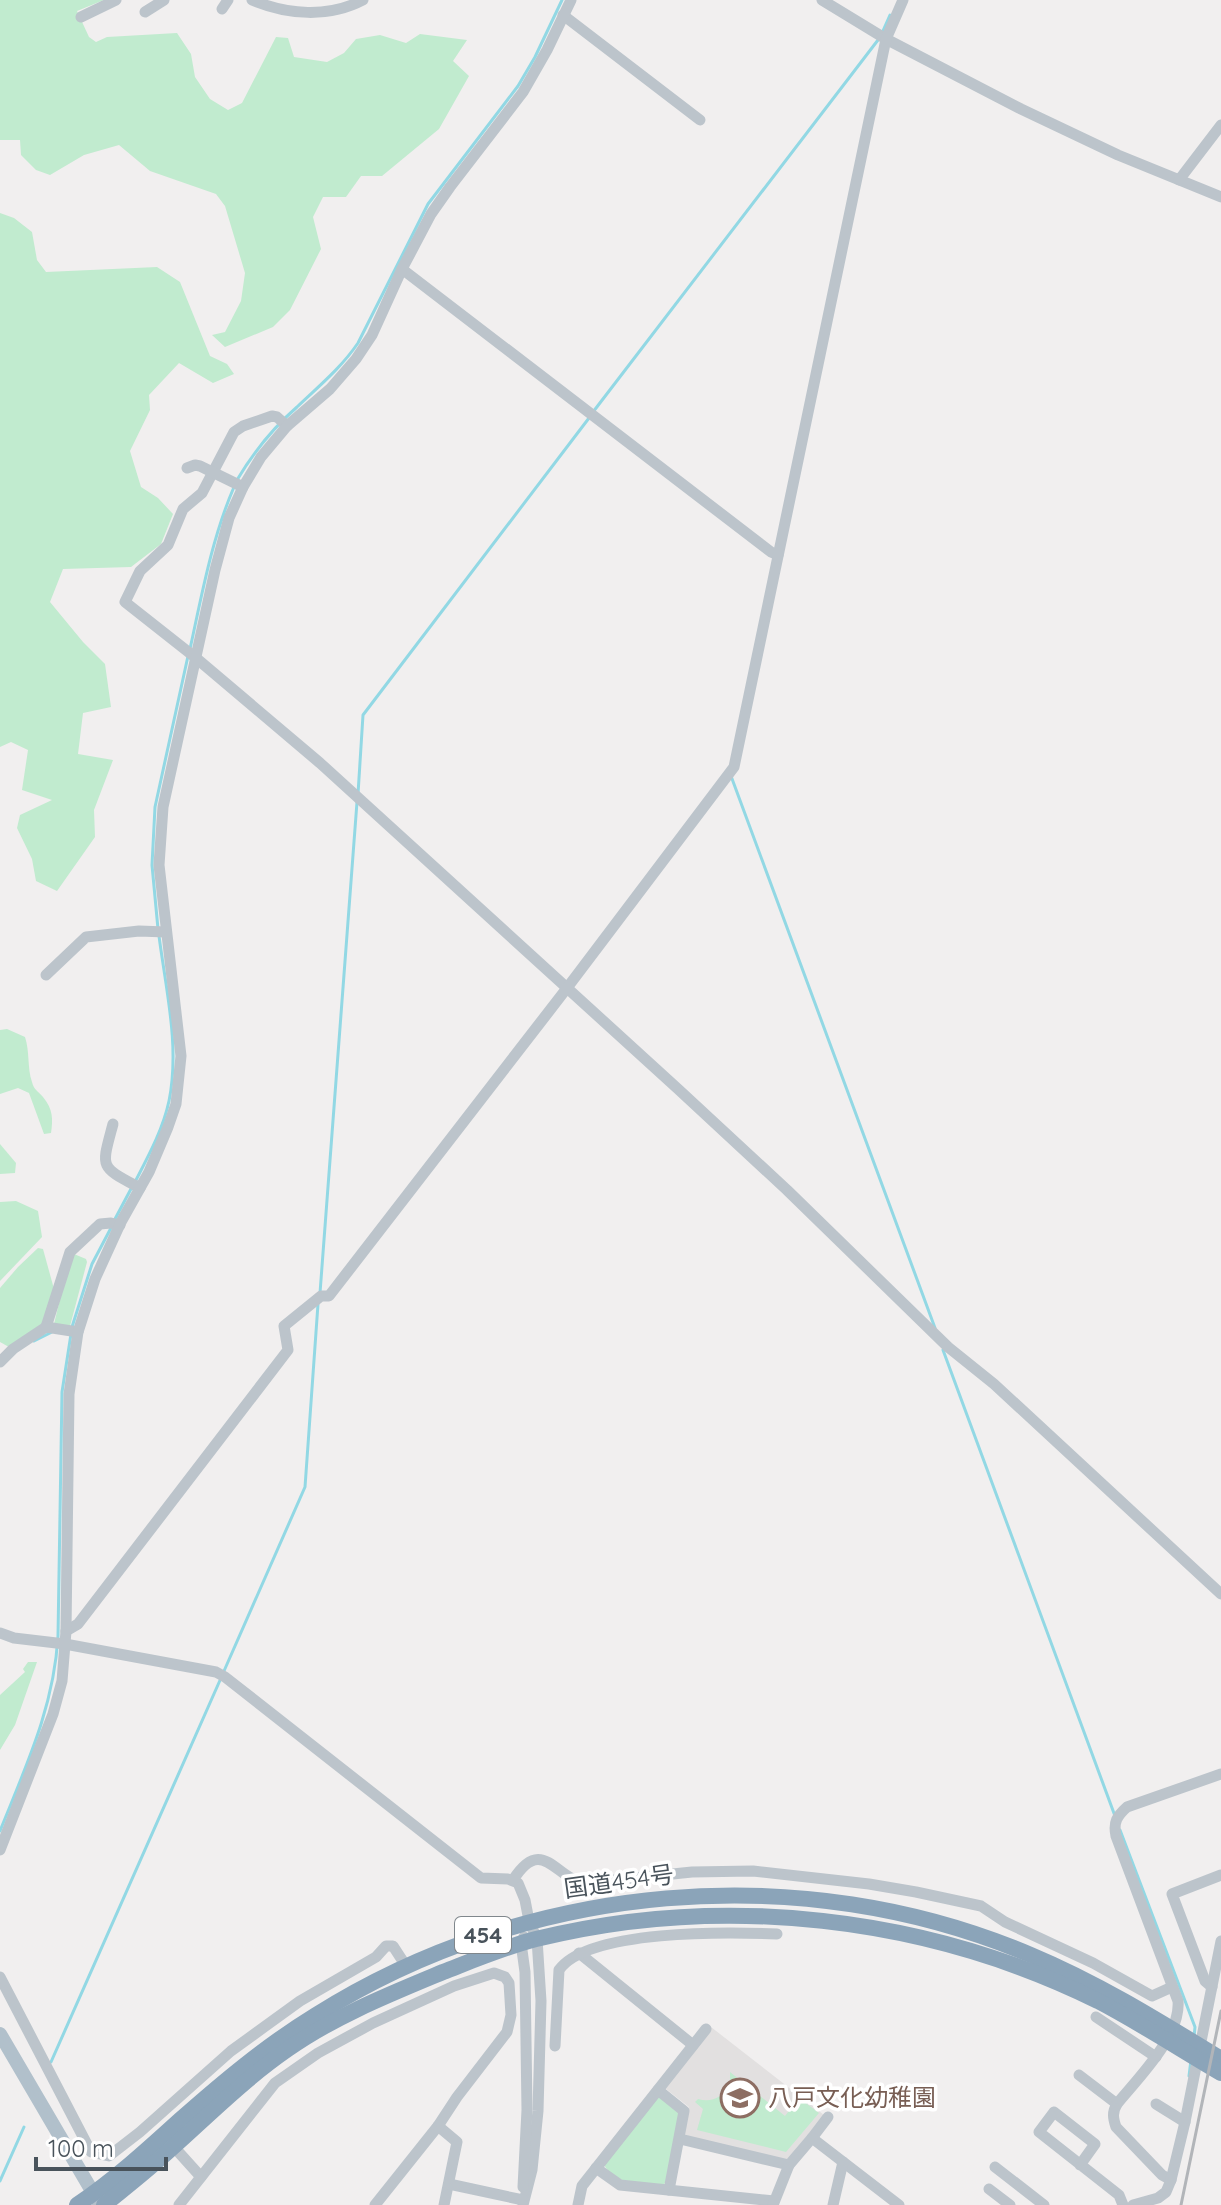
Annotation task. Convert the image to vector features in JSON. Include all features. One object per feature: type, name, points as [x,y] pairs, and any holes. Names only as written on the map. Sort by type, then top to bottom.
[{"type":"highway","name":"国道454号","points":[[99,2201],[115,2178],[242,2067],[280,2038],[363,1987],[451,1947],[529,1921],[583,1908],[638,1901],[737,1895],[804,1897],[859,1905],[947,1925],[1031,1954],[1089,1982],[1221,2059]]},
{"type":"highway","name":"国道454号","points":[[77,2205],[99,2201],[174,2147],[256,2072],[328,2024],[414,1984],[529,1941],[655,1919],[734,1916],[823,1921],[898,1932],[948,1944],[1036,1975],[1097,2001],[1221,2073]]},
{"type":"main road","points":[[0,2034],[99,2201]]},
{"type":"street","points":[[81,17],[116,0]]},
{"type":"street","points":[[145,12],[164,0]]},
{"type":"street","points":[[252,0],[278,9],[296,5],[336,11],[363,0]]},
{"type":"street","points":[[0,1850],[53,1714],[62,1681],[66,1631],[69,1394],[78,1332],[95,1279],[140,1188],[176,1104],[181,1056],[159,865],[163,807],[229,518],[261,457],[287,426],[330,389],[372,335],[431,214],[523,92],[571,0]]},
{"type":"street","points":[[822,0],[886,39],[1021,109],[1118,155],[1221,197]]},
{"type":"street","points":[[66,1631],[78,1624],[288,1350],[284,1326],[321,1296],[329,1296],[734,768],[886,39],[903,0]]},
{"type":"street","points":[[563,15],[700,120]]},
{"type":"street","points":[[1179,180],[1221,125]]},
{"type":"street","points":[[402,269],[778,555]]},
{"type":"street","points":[[287,426],[272,416],[234,432],[199,496],[183,509],[168,545],[140,571],[125,602],[320,763],[787,1190],[948,1347],[994,1384],[1221,1594]]},
{"type":"street","points":[[187,468],[195,465],[243,487]]},
{"type":"street","points":[[46,975],[86,937],[139,931],[166,932]]},
{"type":"street","points":[[113,1124],[104,1159],[106,1166],[109,1172],[140,1188]]},
{"type":"street","points":[[0,1362],[13,1349],[46,1327],[70,1252],[100,1224],[120,1225]]},
{"type":"street","points":[[46,1327],[78,1332]]},
{"type":"street","points":[[0,1633],[14,1638],[65,1644],[216,1672],[481,1878],[513,1880],[522,1890],[541,2001],[538,2111],[532,2170],[523,2202],[449,2184]]},
{"type":"street","points":[[1171,2180],[1162,2175],[1116,2127],[1113,2120],[1117,2104],[1156,2057],[1179,2011],[1114,1825],[1118,1815],[1127,1807],[1221,1774]]},
{"type":"street","points":[[513,1880],[525,1865],[544,1859],[573,1880],[586,1883],[717,1871],[771,1872],[869,1884],[981,1906],[1005,1922],[1093,1963],[1152,1996],[1172,1987]]},
{"type":"street","points":[[1212,1987],[1205,1981],[1172,1894],[1221,1875]]},
{"type":"street","points":[[555,2046],[559,1970],[565,1961],[579,1953],[617,1942],[672,1935],[777,1934]]},
{"type":"street","points":[[1133,2205],[1158,2198],[1166,2192],[1171,2180],[1221,1941]]},
{"type":"street","points":[[0,1977],[91,2152],[109,2156],[231,2051],[300,2001],[376,1957],[386,1946],[393,1946],[406,1966]]},
{"type":"street","points":[[579,1953],[693,2045]]},
{"type":"street","points":[[179,2205],[275,2083],[318,2053],[373,2023],[454,1986],[494,1973],[505,1977],[509,1983],[511,2015],[507,2032],[375,2205]]},
{"type":"street","points":[[1096,2017],[1156,2057]]},
{"type":"street","points":[[578,2205],[582,2186],[706,2029]]},
{"type":"street","points":[[1079,2075],[1117,2104]]},
{"type":"street","points":[[658,2090],[684,2111],[669,2190]]},
{"type":"street","points":[[1156,2104],[1185,2122]]},
{"type":"street","points":[[1080,2165],[1095,2144],[1054,2112],[1039,2132],[1080,2165],[1119,2195],[1123,2205]]},
{"type":"street","points":[[596,2168],[620,2185],[773,2203],[789,2165],[828,2117]]},
{"type":"street","points":[[438,2126],[457,2142],[444,2205]]},
{"type":"street","points":[[812,2138],[896,2204]]},
{"type":"street","points":[[680,2139],[789,2165]]},
{"type":"street","points":[[174,2147],[201,2177]]},
{"type":"street","points":[[833,2205],[843,2162]]},
{"type":"street","points":[[995,2167],[1044,2205]]},
{"type":"street","points":[[989,2189],[1010,2205]]},
{"type":"shaded area","name":"八戸文化幼稚園","points":[[711,2027],[824,2115],[789,2158],[784,2160],[687,2137],[684,2133],[689,2107],[665,2085]]},
{"type":"green space","points":[[0,0],[104,0],[77,11],[89,37],[96,42],[107,37],[177,33],[191,54],[195,77],[210,99],[228,110],[242,103],[276,37],[288,38],[294,57],[327,62],[344,53],[356,39],[380,35],[406,43],[420,34],[467,40],[453,61],[469,76],[439,129],[382,176],[361,176],[346,197],[323,197],[313,217],[321,249],[290,310],[273,327],[225,347],[212,335],[225,332],[241,301],[245,273],[225,206],[216,194],[150,171],[119,145],[84,155],[50,175],[36,170],[21,155],[20,140],[0,140]]},
{"type":"green space","points":[[0,213],[14,218],[32,232],[37,260],[46,272],[157,267],[180,282],[210,356],[227,364],[234,374],[213,383],[179,363],[149,395],[150,410],[130,451],[141,487],[158,498],[173,514],[161,544],[131,567],[63,569],[50,602],[105,664],[111,707],[83,713],[78,754],[113,760],[94,810],[95,837],[57,891],[36,881],[32,859],[17,828],[20,815],[52,800],[22,790],[28,750],[11,742],[0,747]]},
{"type":"green space","points":[[7,1029],[25,1037],[33,1085],[50,1110],[51,1133],[44,1134],[29,1093],[18,1088],[0,1094],[0,1030]]},
{"type":"green space","points":[[0,1144],[16,1163],[15,1173],[0,1174]]},
{"type":"green space","points":[[16,1201],[38,1211],[42,1237],[0,1281],[0,1202]]},
{"type":"green space","points":[[38,1248],[43,1249],[54,1289],[43,1323],[9,1347],[0,1342],[0,1288]]},
{"type":"green space","points":[[74,1254],[87,1262],[70,1326],[54,1324],[70,1258]]},
{"type":"green space","points":[[28,1662],[37,1662],[15,1725],[0,1750],[0,1695],[25,1672],[23,1669]]},
{"type":"green space","points":[[730,2072],[785,2116],[799,2098],[819,2113],[786,2152],[697,2130],[703,2109],[695,2102],[698,2099],[712,2100],[724,2093],[730,2086]]},
{"type":"green space","points":[[658,2096],[680,2113],[666,2182],[662,2186],[622,2180],[604,2165]]},
{"type":"waterway","points":[[237,480],[272,432],[337,369],[358,343],[428,204],[518,86],[562,0]]},
{"type":"waterway","points":[[882,33],[890,15]]},
{"type":"waterway","points":[[593,412],[878,40]]},
{"type":"waterway","points":[[358,794],[363,715],[589,418]]},
{"type":"waterway","points":[[190,649],[214,546],[234,487]]},
{"type":"waterway","points":[[158,929],[152,865],[155,807],[188,656]]},
{"type":"waterway","points":[[731,776],[935,1328]]},
{"type":"waterway","points":[[320,1293],[357,802]]},
{"type":"waterway","points":[[136,1180],[163,1122],[172,1081],[173,1039],[159,936]]},
{"type":"waterway","points":[[115,1219],[132,1187]]},
{"type":"waterway","points":[[72,1327],[92,1264],[112,1226]]},
{"type":"waterway","points":[[224,1671],[305,1487],[318,1304]]},
{"type":"waterway","points":[[34,1341],[52,1332]]},
{"type":"waterway","points":[[0,1831],[45,1712],[55,1662],[62,1392],[71,1334]]},
{"type":"waterway","points":[[943,1350],[1115,1816]]},
{"type":"waterway","points":[[51,2062],[221,1678]]},
{"type":"waterway","points":[[1120,1830],[1195,2027],[1194,2037]]},
{"type":"waterway","points":[[1189,2076],[1191,2060]]},
{"type":"waterway","points":[[0,2181],[24,2127]]},
{"type":"railway","points":[[1181,2205],[1221,2011]]},
{"type":"place","name":"八戸文化幼稚園","points":[[740,2098]]}]
